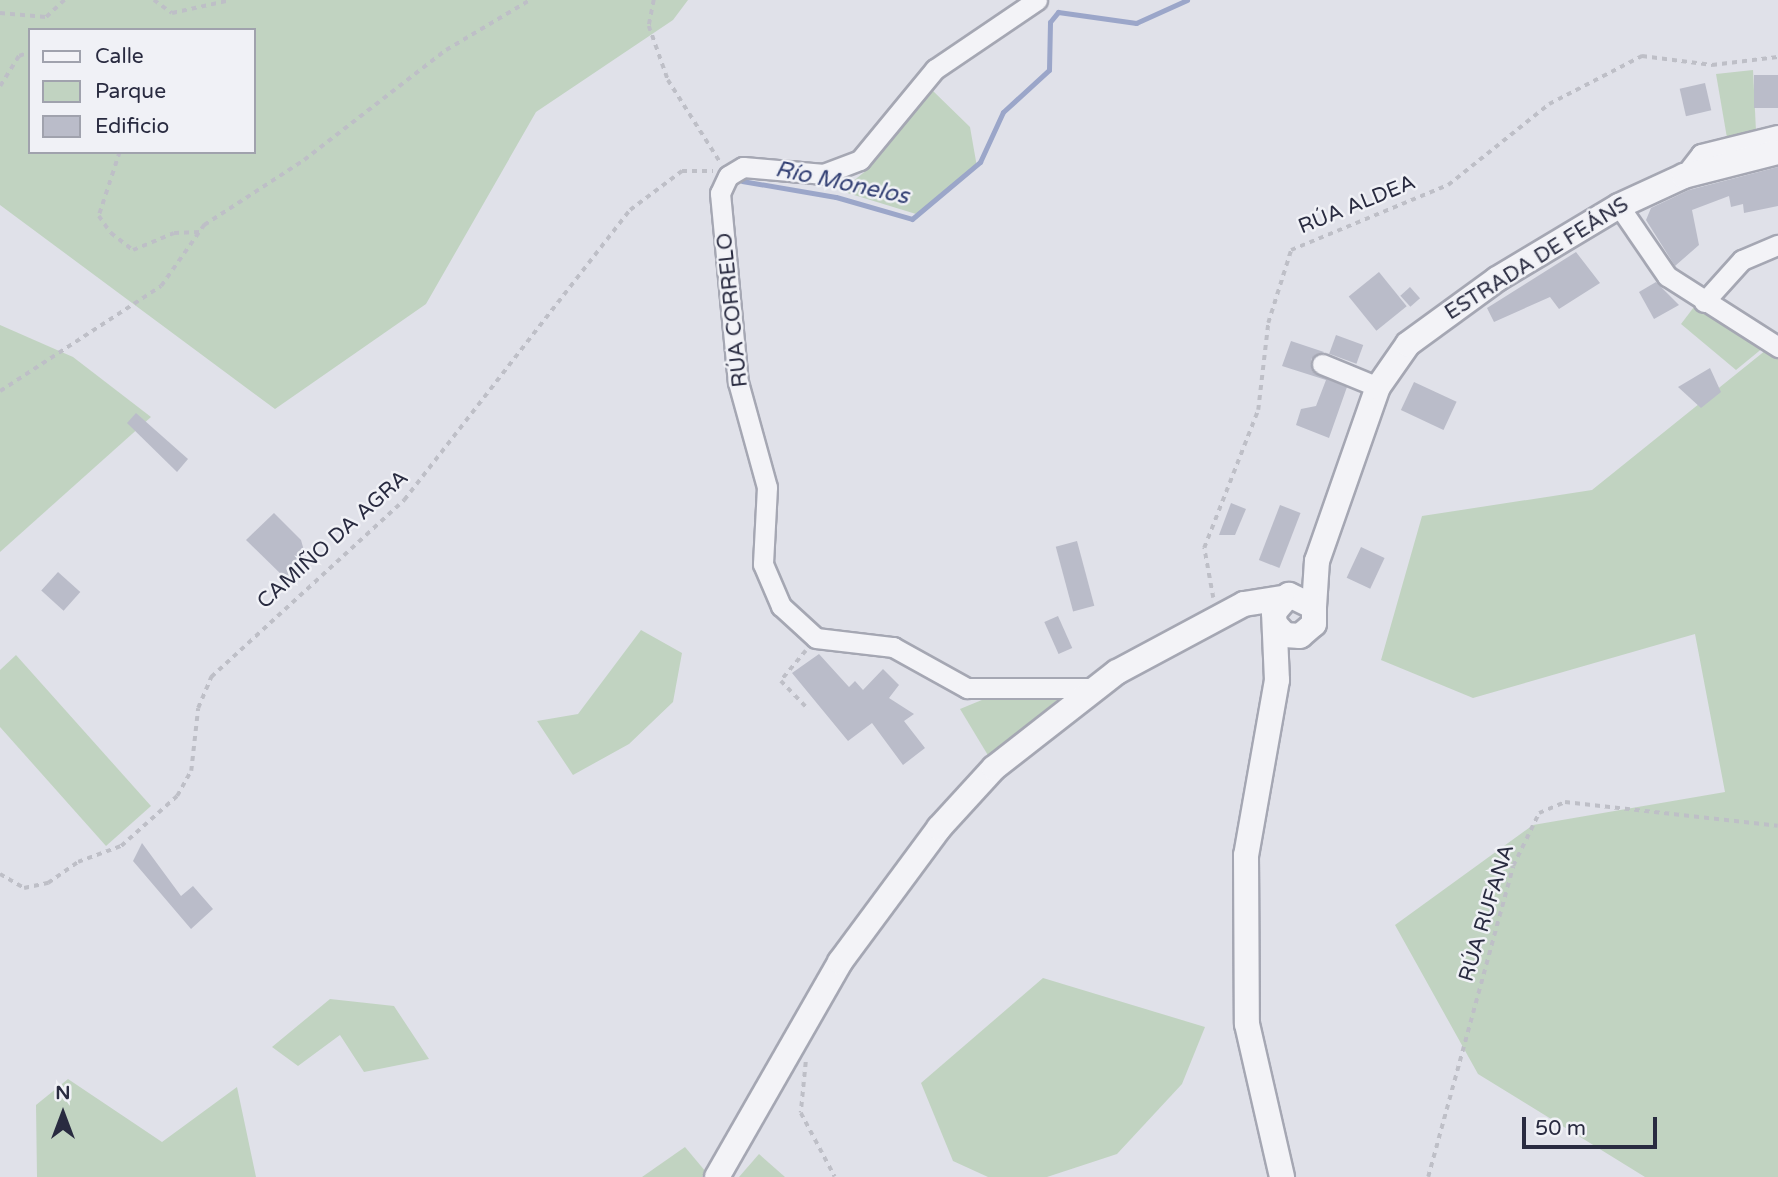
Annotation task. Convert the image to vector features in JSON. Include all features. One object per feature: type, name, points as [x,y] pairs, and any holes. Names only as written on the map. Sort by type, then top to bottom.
[{"type":"street","points":[[728,176],[743,167],[807,175],[844,169],[860,160],[934,69],[1037,0]]},
{"type":"street","points":[[1684,176],[1701,154],[1778,135]]},
{"type":"street","name":"ESTRADA DE FEÁNS","points":[[1278,680],[1307,633],[1314,607],[1317,561],[1378,387],[1408,344],[1497,279],[1619,206],[1684,176],[1778,152]]},
{"type":"street","name":"RÚA CORRELO","points":[[728,176],[720,193],[738,382],[767,487],[764,564],[781,606],[816,638]]},
{"type":"street","points":[[1619,206],[1667,276],[1704,302],[1777,345]]},
{"type":"street","points":[[1704,302],[1742,260],[1778,245]]},
{"type":"street","points":[[1322,364],[1378,387]]},
{"type":"street","name":"ESTRADA DE FEÁNS","points":[[1282,1177],[1247,1024],[1246,855],[1278,680],[1280,609],[1317,561]]},
{"type":"street","points":[[717,1177],[801,1026],[885,896],[939,828],[994,768],[1095,688],[1217,619],[1245,613],[1314,607]]},
{"type":"street","points":[[1280,609],[1292,637],[1307,633]]},
{"type":"street","points":[[816,638],[893,647],[967,688],[1095,688]]},
{"type":"path","points":[[0,13],[46,17],[64,0]]},
{"type":"path","points":[[154,0],[172,13],[231,0]]},
{"type":"path","points":[[0,391],[161,286],[200,232],[446,50],[530,0]]},
{"type":"path","points":[[654,0],[649,26],[668,80],[728,176]]},
{"type":"path","points":[[0,86],[19,56],[28,53]]},
{"type":"path","name":"RÚA ALDEA","points":[[1217,619],[1204,548],[1258,410],[1270,313],[1291,250],[1448,185],[1549,104],[1642,56],[1712,65],[1778,57]]},
{"type":"path","points":[[119,154],[99,216],[111,233],[133,250],[174,233],[200,232]]},
{"type":"path","name":"CAMIÑO DA AGRA","points":[[0,874],[24,888],[48,884],[78,862],[121,846],[177,796],[191,771],[198,708],[211,677],[404,500],[630,210],[682,171],[728,176]]},
{"type":"path","points":[[809,710],[781,681],[816,638]]},
{"type":"path","name":"RÚA RUFANA","points":[[1429,1177],[1513,866],[1539,813],[1565,803],[1778,826]]},
{"type":"path","points":[[801,1026],[807,1072],[801,1113],[835,1177]]},
{"type":"green space","points":[[0,0],[688,0],[673,20],[536,112],[426,304],[275,409],[0,205]]},
{"type":"green space","points":[[1753,70],[1756,131],[1727,138],[1716,74]]},
{"type":"green space","points":[[932,90],[970,127],[977,167],[916,214],[841,191],[868,169]]},
{"type":"green space","points":[[1697,303],[1764,347],[1736,370],[1681,324]]},
{"type":"green space","points":[[0,325],[73,357],[151,417],[0,552]]},
{"type":"green space","points":[[1771,346],[1778,354],[1778,1177],[1645,1177],[1478,1074],[1395,925],[1533,825],[1725,792],[1695,634],[1473,698],[1381,660],[1422,516],[1592,490]]},
{"type":"green space","points":[[641,630],[682,653],[673,702],[629,744],[573,775],[537,721],[578,714]]},
{"type":"green space","points":[[16,655],[151,806],[106,846],[0,727],[0,670]]},
{"type":"green space","points":[[994,695],[1063,695],[989,757],[960,709]]},
{"type":"green space","points":[[1043,978],[1205,1027],[1182,1084],[1117,1154],[1047,1177],[988,1177],[953,1161],[921,1083]]},
{"type":"green space","points":[[330,999],[394,1006],[429,1059],[364,1072],[340,1035],[298,1066],[272,1047]]},
{"type":"green space","points":[[68,1079],[162,1142],[237,1087],[256,1177],[37,1177],[36,1105]]},
{"type":"green space","points":[[685,1147],[706,1172],[702,1177],[642,1177]]},
{"type":"green space","points":[[759,1154],[785,1177],[739,1177]]},
{"type":"building","points":[[1754,75],[1778,75],[1778,108],[1754,108]]},
{"type":"building","points":[[1705,83],[1711,110],[1686,116],[1680,89]]},
{"type":"building","points":[[1778,167],[1778,206],[1744,213],[1743,204],[1731,207],[1729,196],[1692,210],[1699,245],[1675,266],[1646,220],[1651,208],[1689,190]]},
{"type":"building","points":[[1576,252],[1600,283],[1559,309],[1550,297],[1494,322],[1487,308]]},
{"type":"building","points":[[1379,272],[1407,306],[1376,331],[1349,297]]},
{"type":"building","points":[[1656,282],[1679,305],[1654,319],[1639,292]]},
{"type":"building","points":[[1410,287],[1420,298],[1410,307],[1400,296]]},
{"type":"building","points":[[1336,335],[1363,345],[1356,364],[1329,354]]},
{"type":"building","points":[[1291,341],[1324,352],[1311,359],[1312,371],[1347,387],[1329,438],[1296,425],[1301,409],[1316,406],[1326,380],[1282,366]]},
{"type":"building","points":[[1710,368],[1721,392],[1701,408],[1678,387]]},
{"type":"building","points":[[1414,382],[1457,402],[1443,430],[1401,410]]},
{"type":"building","points":[[136,413],[188,459],[177,472],[127,423]]},
{"type":"building","points":[[1231,503],[1246,509],[1235,535],[1219,535]]},
{"type":"building","points":[[1280,505],[1301,513],[1279,568],[1259,560]]},
{"type":"building","points":[[274,513],[301,540],[307,561],[288,581],[246,540]]},
{"type":"building","points":[[1077,541],[1094,606],[1073,611],[1056,547]]},
{"type":"building","points":[[1361,547],[1385,558],[1370,589],[1347,578]]},
{"type":"building","points":[[58,572],[80,592],[64,611],[41,591]]},
{"type":"building","points":[[1058,616],[1072,648],[1059,654],[1044,622]]},
{"type":"building","points":[[819,654],[849,687],[855,681],[863,690],[883,669],[899,685],[889,698],[914,714],[904,721],[925,748],[903,765],[872,723],[848,741],[792,673]]},
{"type":"building","points":[[142,843],[181,896],[193,886],[213,909],[191,929],[133,861]]},
{"type":"waterway","name":"Río Monelos","points":[[742,181],[836,197],[912,219],[980,162],[1003,112],[1049,70],[1050,22],[1058,12],[1136,23],[1187,0]]}]
